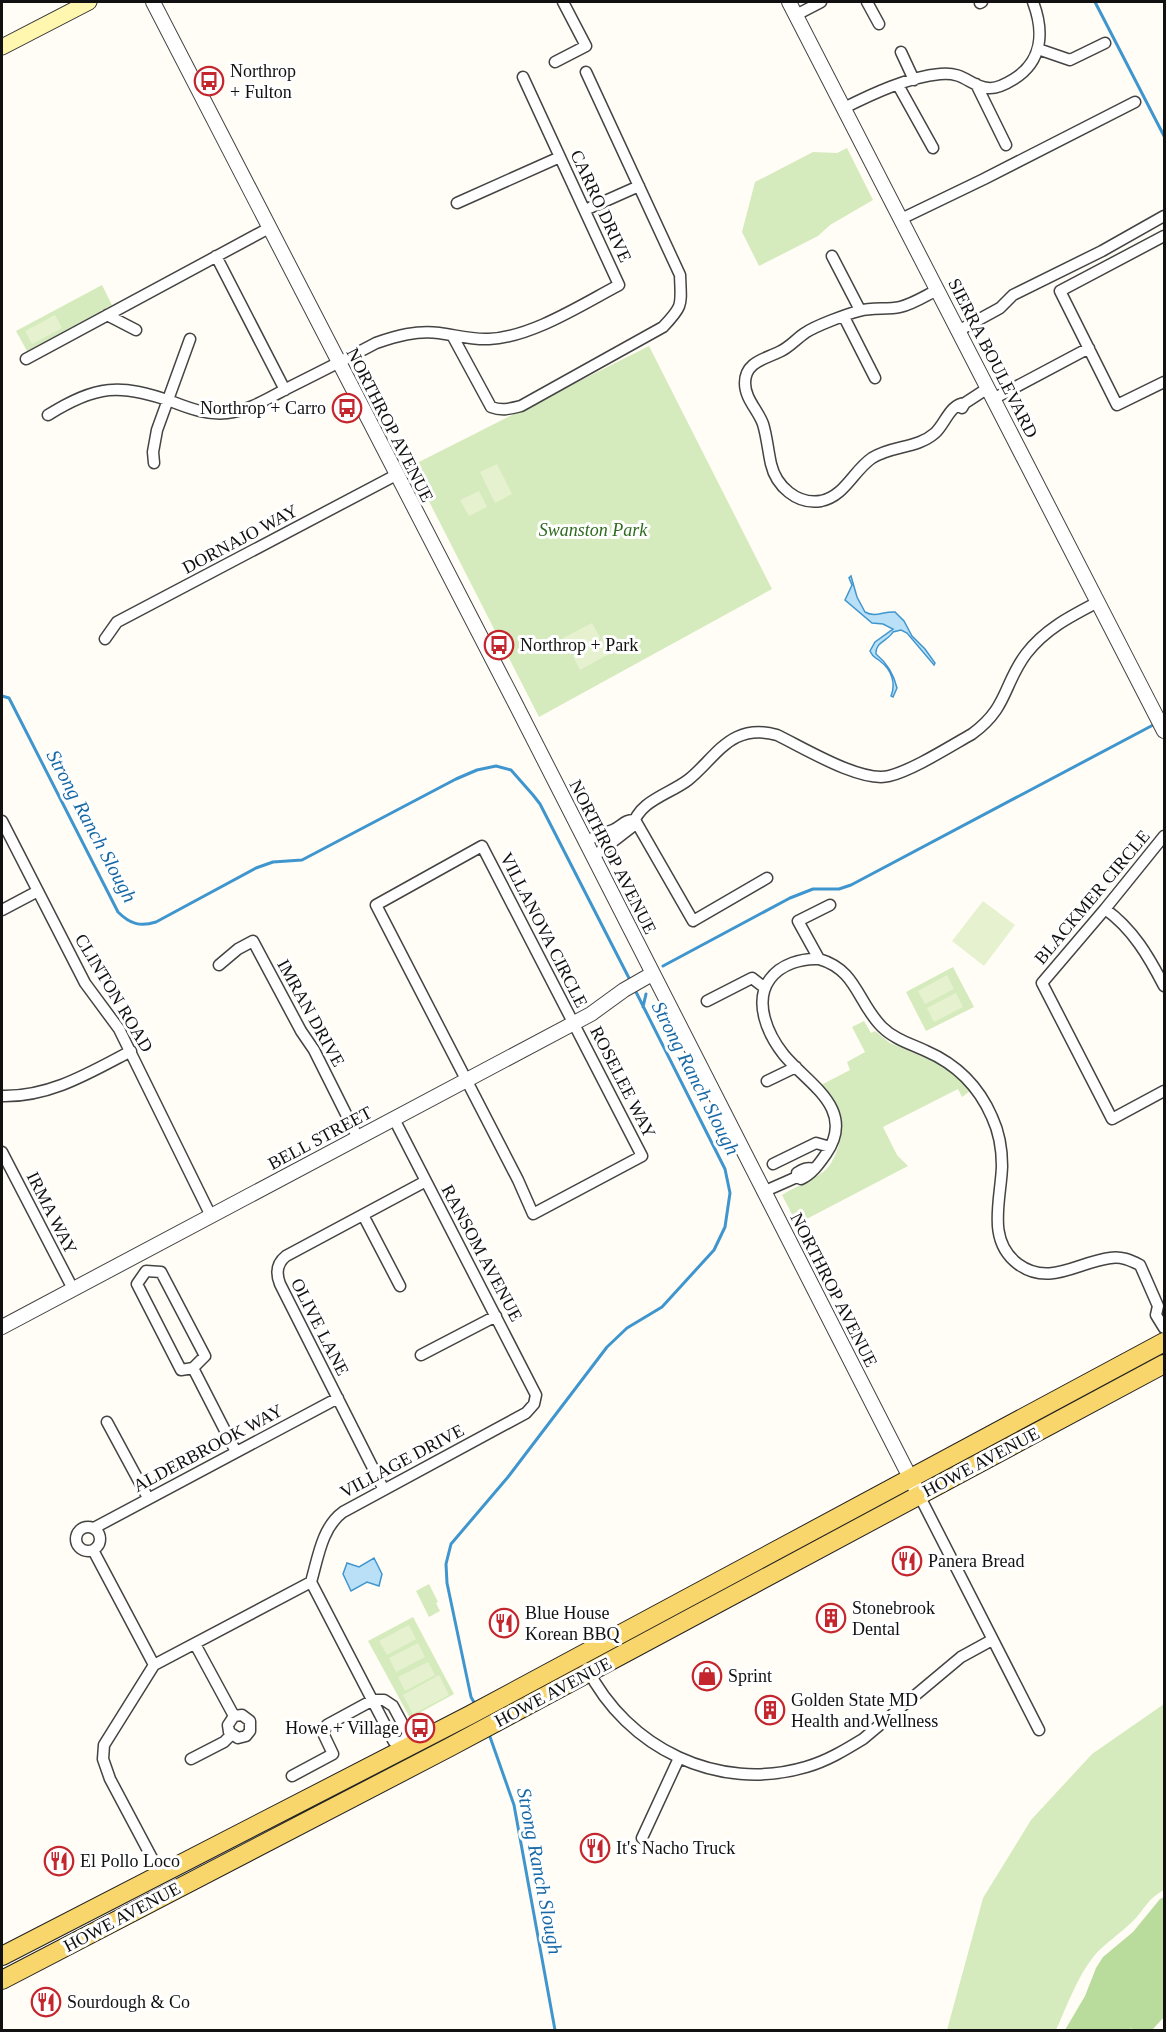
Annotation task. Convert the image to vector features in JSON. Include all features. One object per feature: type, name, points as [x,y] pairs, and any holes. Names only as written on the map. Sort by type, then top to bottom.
[{"type":"main road","points":[[2,46],[89,2]]},
{"type":"main road","name":"HOWE AVENUE","points":[[2,1980],[589,1672],[915,1487],[1164,1342]]},
{"type":"main road","points":[[1120,1388],[1128,1376],[1164,1356]]},
{"type":"main road","name":"HOWE AVENUE","points":[[2,1956],[580,1655],[915,1487],[1120,1388],[1164,1364]]},
{"type":"main road","points":[[411,1767],[410,1762],[418,1753],[458,1732],[472,1713]]},
{"type":"main road","points":[[363,1790],[374,1776],[407,1756],[405,1745]]},
{"type":"main road","points":[[114,1922],[117,1913],[156,1888],[161,1875]]},
{"type":"street","name":"NORTHROP AVENUE","points":[[153,2],[1039,1730]]},
{"type":"street","points":[[555,62],[586,46],[563,2]]},
{"type":"street","name":"SIERRA BOULEVARD","points":[[789,2],[1162,725]]},
{"type":"street","points":[[796,15],[821,2]]},
{"type":"street","points":[[867,2],[879,24]]},
{"type":"street","points":[[844,108],[865,97],[933,75],[963,76],[986,88],[1009,82],[1026,69],[1038,49],[1041,37],[1040,25],[1034,2]]},
{"type":"street","points":[[1038,49],[1070,60],[1105,43]]},
{"type":"street","points":[[901,52],[914,80]]},
{"type":"street","points":[[452,336],[491,407],[500,410],[521,406],[663,327],[678,311],[682,296],[680,276],[586,72]]},
{"type":"street","name":"CARRO DRIVE","points":[[48,415],[72,400],[98,391],[133,390],[200,412],[228,413],[248,409],[376,343],[407,334],[432,332],[488,339],[520,333],[620,285],[523,77]]},
{"type":"street","points":[[976,84],[1006,146]]},
{"type":"street","points":[[898,85],[933,148]]},
{"type":"street","points":[[901,219],[1135,102]]},
{"type":"street","points":[[457,203],[560,157]]},
{"type":"street","points":[[585,210],[639,186]]},
{"type":"street","points":[[958,331],[1000,308],[1012,295],[1102,251],[1164,216]]},
{"type":"street","points":[[26,358],[269,228]]},
{"type":"street","points":[[1164,236],[1060,291],[1117,405],[1164,382]]},
{"type":"street","points":[[216,256],[285,390]]},
{"type":"street","points":[[832,256],[860,310]]},
{"type":"street","points":[[937,290],[909,304],[860,310],[844,316],[807,332],[780,352],[757,361],[747,374],[746,392],[763,424],[773,471],[783,488],[797,498],[807,501],[818,501],[833,496],[843,489],[862,465],[874,457],[928,439],[937,432],[958,403],[965,403],[991,394],[1089,348]]},
{"type":"street","points":[[107,315],[136,330]]},
{"type":"street","points":[[844,316],[874,378]]},
{"type":"street","points":[[154,463],[155,437],[189,339]]},
{"type":"street","name":"DORNAJO WAY","points":[[105,639],[117,622],[396,475]]},
{"type":"street","points":[[592,856],[617,833],[633,826],[643,808],[686,782],[732,740],[755,732],[777,735],[860,774],[878,777],[900,772],[983,727],[1000,707],[1018,667],[1036,642],[1064,620],[1098,602]]},
{"type":"street","points":[[635,820],[693,921],[767,878]]},
{"type":"street","name":"CLINTON ROAD","points":[[2,821],[85,983],[119,1029],[211,1216]]},
{"type":"street","points":[[585,842],[601,834],[617,833]]},
{"type":"street","name":"BLACKMER CIRCLE","points":[[1164,836],[1042,983],[1112,1119],[1164,1091]]},
{"type":"street","name":"VILLANOVA CIRCLE","points":[[466,1080],[376,905],[482,846],[574,1024]]},
{"type":"street","points":[[2,910],[38,891]]},
{"type":"street","points":[[819,959],[798,921],[830,905]]},
{"type":"street","points":[[1105,909],[1132,934],[1145,950],[1164,986]]},
{"type":"street","name":"IMRAN DRIVE","points":[[219,965],[238,949],[253,941],[301,1031],[314,1050],[358,1138]]},
{"type":"street","points":[[763,1192],[796,1177],[801,1179],[812,1174],[830,1147],[835,1128],[833,1111],[823,1094],[779,1048],[765,1021],[762,1002],[765,988],[773,975],[786,966],[804,959],[819,959],[832,963],[846,974],[882,1027],[899,1039],[951,1064],[976,1089],[986,1103],[1001,1147],[1002,1167],[997,1228],[1003,1247],[1011,1258],[1020,1266],[1033,1272],[1048,1275],[1058,1274],[1101,1259],[1120,1258],[1140,1265],[1161,1306],[1156,1315],[1164,1328]]},
{"type":"street","name":"BELL STREET","points":[[2,1327],[574,1024],[629,986],[652,974]]},
{"type":"street","points":[[708,1001],[752,978],[765,988]]},
{"type":"street","name":"ROSELEE WAY","points":[[466,1080],[519,1180],[533,1214],[642,1156],[574,1024]]},
{"type":"street","points":[[2,1096],[26,1095],[54,1089],[131,1052]]},
{"type":"street","points":[[767,1081],[796,1067]]},
{"type":"street","name":"RANSOM AVENUE","points":[[394,1119],[535,1390],[534,1404]]},
{"type":"street","points":[[773,1164],[816,1143],[830,1147]]},
{"type":"street","name":"IRMA WAY","points":[[2,1152],[73,1289]]},
{"type":"street","name":"OLIVE LANE","points":[[384,1490],[280,1284],[278,1269],[282,1259],[286,1256],[426,1181]]},
{"type":"street","points":[[363,1215],[400,1286]]},
{"type":"street","points":[[137,1255],[146,1271]]},
{"type":"street","points":[[146,1271],[161,1272],[205,1356],[193,1368],[181,1370],[137,1284],[146,1271]]},
{"type":"street","points":[[421,1355],[496,1316]]},
{"type":"street","points":[[193,1368],[236,1452]]},
{"type":"street","name":"ALDERBROOK WAY","points":[[93,1528],[100,1537],[99,1545],[93,1550],[82,1549],[76,1538],[82,1528],[93,1528],[338,1398]]},
{"type":"street","name":"VILLAGE DRIVE","points":[[311,1582],[326,1533],[332,1521],[343,1512],[521,1417],[534,1404]]},
{"type":"street","points":[[107,1422],[148,1498]]},
{"type":"street","name":"ALDERBROOK WAY","points":[[93,1550],[154,1665]]},
{"type":"street","points":[[161,1875],[110,1779],[103,1759],[104,1745],[154,1665],[311,1582],[373,1700],[394,1742],[405,1745],[408,1734],[393,1706],[384,1700],[373,1700],[327,1725],[323,1733],[333,1754],[291,1776]]},
{"type":"street","points":[[580,1655],[603,1696],[628,1725],[659,1748],[679,1758],[715,1770],[755,1775],[787,1772],[830,1758],[863,1739],[961,1657],[992,1640]]},
{"type":"street","points":[[195,1644],[234,1716]]},
{"type":"street","points":[[231,1735],[228,1725],[234,1716]]},
{"type":"street","points":[[231,1735],[238,1738],[244,1737],[249,1734],[251,1727],[250,1721],[245,1716],[234,1716]]},
{"type":"street","points":[[191,1759],[224,1742],[231,1735]]},
{"type":"street","points":[[642,1838],[679,1758]]},
{"type":"green space","points":[[847,148],[873,200],[830,225],[818,236],[759,266],[742,232],[755,182],[813,152],[837,153]]},
{"type":"green space","points":[[102,285],[112,305],[27,351],[16,331]]},
{"type":"green space","points":[[55,315],[62,328],[32,344],[25,331]]},
{"type":"green space","name":"Swanston Park","points":[[649,346],[772,589],[539,717],[411,466]]},
{"type":"green space","points":[[497,464],[512,494],[495,503],[480,472]]},
{"type":"green space","points":[[479,491],[487,507],[469,516],[460,500]]},
{"type":"green space","points":[[592,623],[600,637],[570,652],[563,638]]},
{"type":"green space","points":[[602,641],[609,654],[580,670],[573,656]]},
{"type":"green space","points":[[983,901],[1015,925],[984,966],[952,941]]},
{"type":"green space","points":[[953,967],[974,1007],[926,1031],[906,992]]},
{"type":"green space","points":[[947,975],[954,989],[925,1004],[918,991]]},
{"type":"green space","points":[[956,993],[963,1007],[934,1022],[927,1008]]},
{"type":"green space","points":[[864,1021],[871,1033],[875,1031],[890,1043],[942,1065],[962,1080],[970,1091],[962,1097],[958,1089],[883,1127],[897,1155],[908,1166],[797,1224],[782,1195],[823,1172],[835,1156],[841,1125],[832,1101],[821,1085],[850,1070],[847,1062],[865,1052],[852,1027]]},
{"type":"green space","points":[[429,1584],[440,1611],[429,1617],[416,1591]]},
{"type":"green space","points":[[413,1617],[454,1694],[410,1718],[368,1641]]},
{"type":"green space","points":[[409,1625],[416,1639],[387,1655],[379,1641]]},
{"type":"green space","points":[[418,1643],[425,1657],[396,1672],[389,1658]]},
{"type":"green space","points":[[428,1662],[435,1675],[405,1691],[398,1677]]},
{"type":"green space","points":[[439,1675],[449,1695],[413,1714],[403,1695]]},
{"type":"green space","points":[[1164,1704],[1164,1890],[1153,1897],[1132,1922],[1094,1956],[1077,1982],[1056,2030],[947,2030],[983,1898],[1031,1820],[1092,1754]]},
{"type":"green space","points":[[1164,1897],[1164,2017],[1152,2030],[1133,2030],[1131,2028],[1130,2030],[1065,2030],[1085,1996],[1103,1957],[1133,1932]]},
{"type":"water","points":[[851,576],[857,597],[865,612],[876,614],[895,612],[935,663],[934,665],[907,633],[901,630],[893,632],[880,644],[876,654],[887,665],[894,678],[897,688],[893,697],[891,696],[893,687],[890,673],[870,651],[875,642],[893,629],[883,624],[872,623],[845,600],[852,585],[849,578]]},
{"type":"water","points":[[374,1558],[382,1574],[379,1586],[367,1582],[351,1591],[343,1574],[347,1563],[359,1567]]},
{"type":"waterway","points":[[1095,2],[1164,136]]},
{"type":"waterway","name":"Strong Ranch Slough","points":[[2,696],[9,698],[118,912],[131,922],[140,924],[156,922],[256,868],[273,862],[302,860],[456,779],[477,770],[496,766],[511,770],[540,804],[631,982]]},
{"type":"waterway","points":[[663,966],[790,898],[813,889],[839,889],[851,885],[1155,724]]},
{"type":"waterway","name":"Strong Ranch Slough","points":[[475,1704],[471,1697],[447,1583],[446,1564],[451,1544],[508,1477],[607,1347],[627,1328],[662,1307],[714,1250],[725,1227],[730,1193],[725,1169],[634,988]]},
{"type":"waterway","points":[[643,1007],[646,994]]},
{"type":"waterway","name":"Strong Ranch Slough","points":[[489,1734],[514,1805],[555,2030]]},
{"type":"place","name":"Northrop + Fulton","points":[[209,81]]},
{"type":"place","name":"Northrop + Carro","points":[[347,408]]},
{"type":"place","name":"Northrop + Park","points":[[499,645]]},
{"type":"place","name":"Panera Bread","points":[[907,1561]]},
{"type":"place","name":"Stonebrook Dental","points":[[831,1618]]},
{"type":"place","name":"Blue House Korean BBQ","points":[[504,1623]]},
{"type":"place","name":"Sprint","points":[[707,1676]]},
{"type":"place","name":"Golden State MD Health and Wellness","points":[[770,1710]]},
{"type":"place","name":"Howe + Village","points":[[420,1728]]},
{"type":"place","name":"It's Nacho Truck","points":[[595,1848]]},
{"type":"place","name":"El Pollo Loco","points":[[59,1861]]},
{"type":"place","name":"Sourdough & Co","points":[[46,2002]]}]
